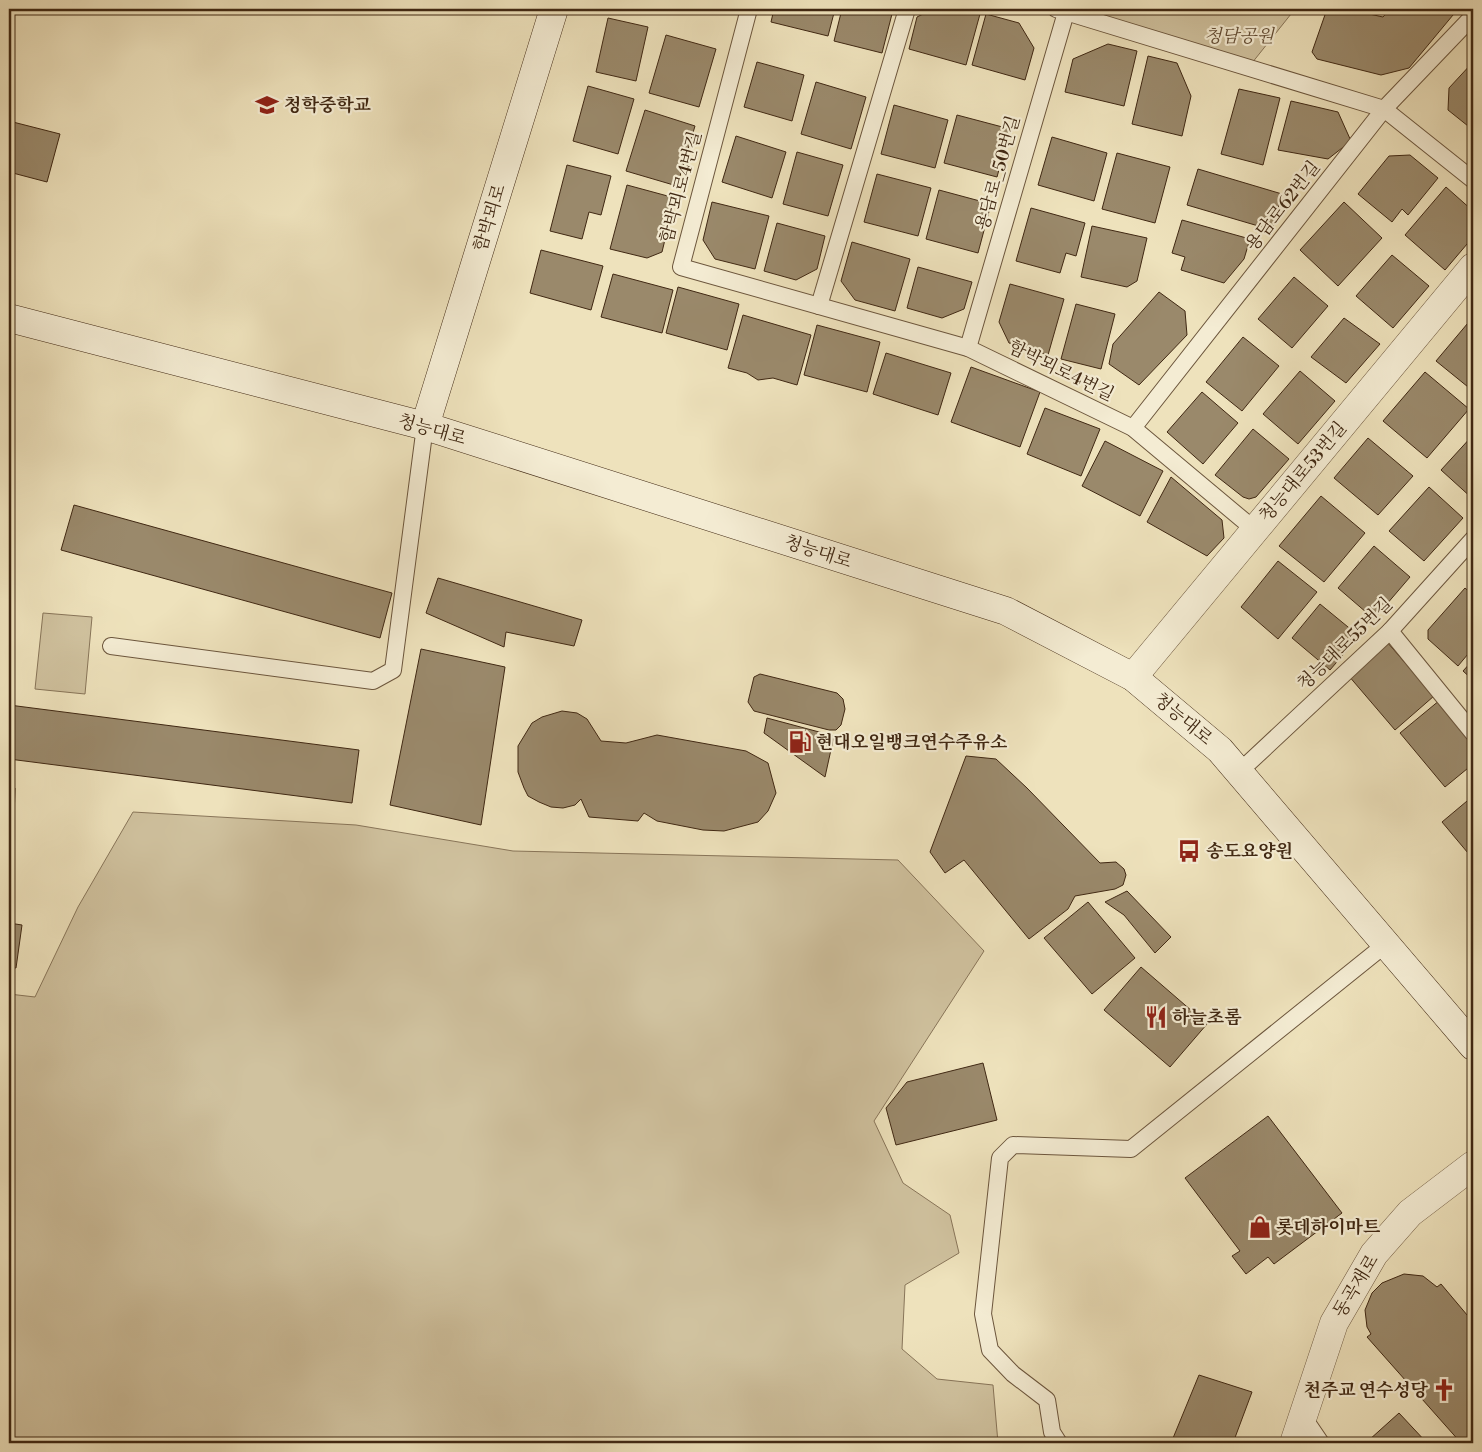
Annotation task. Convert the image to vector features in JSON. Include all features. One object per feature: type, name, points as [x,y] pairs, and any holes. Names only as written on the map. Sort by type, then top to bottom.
[{"type":"main road","name":"함박뫼로","points":[[425,426],[554,9]]},
{"type":"main road","name":"청능대로53번길","points":[[1132,678],[1473,268]]},
{"type":"main road","name":"청능대로","points":[[9,318],[425,426],[1006,611],[1132,678],[1220,750],[1473,1046]]},
{"type":"main road","name":"동곡재로","points":[[1294,1443],[1304,1418],[1334,1323],[1374,1254],[1410,1213],[1473,1165]]},
{"type":"lane","name":"함박뫼로4번길","points":[[749,9],[681,267],[968,348],[1133,428],[1255,530]]},
{"type":"lane","points":[[819,306],[907,9]]},
{"type":"lane","points":[[1063,10],[1384,110],[1473,180]]},
{"type":"lane","name":"용담로_50번길","points":[[968,348],[1063,10]]},
{"type":"lane","name":"용담로62번길","points":[[1133,428],[1384,110],[1473,16]]},
{"type":"lane","points":[[111,646],[373,680],[393,670],[425,426]]},
{"type":"lane","name":"청능대로55번길","points":[[1239,772],[1390,631],[1473,539]]},
{"type":"lane","points":[[1390,631],[1473,733]]},
{"type":"lane","points":[[1059,1443],[1052,1432],[1047,1400],[1014,1374],[990,1350],[983,1314],[1000,1158],[1013,1145],[1131,1149],[1386,944]]},
{"type":"lane","points":[[1304,1418],[1321,1443]]},
{"type":"green space","name":"청담공원","points":[[1067,9],[1295,9],[1248,68]]},
{"type":"green space","points":[[43,613],[92,617],[85,694],[35,689]]},
{"type":"green space","points":[[133,812],[356,825],[513,851],[898,860],[984,951],[874,1121],[903,1183],[950,1215],[959,1253],[905,1285],[902,1349],[937,1379],[993,1385],[998,1443],[9,1443],[9,994],[35,997],[78,907]]},
{"type":"building","points":[[774,9],[835,9],[828,36],[771,22]]},
{"type":"building","points":[[842,9],[889,9],[892,14],[882,53],[834,41]]},
{"type":"building","points":[[933,9],[958,9],[980,14],[966,65],[909,49],[917,17]]},
{"type":"building","points":[[1327,9],[1347,9],[1383,17],[1390,9],[1458,9],[1409,68],[1381,75],[1317,59],[1312,52]]},
{"type":"building","points":[[986,14],[1019,23],[1034,48],[1025,80],[972,65]]},
{"type":"building","points":[[608,18],[648,27],[636,81],[596,72]]},
{"type":"building","points":[[666,35],[716,49],[699,107],[649,93]]},
{"type":"building","points":[[1108,44],[1137,51],[1124,106],[1065,92],[1073,59]]},
{"type":"building","points":[[1148,56],[1177,63],[1191,96],[1182,136],[1132,124]]},
{"type":"building","points":[[757,62],[804,75],[792,121],[744,107]]},
{"type":"building","points":[[1473,62],[1473,130],[1448,110],[1449,88]]},
{"type":"building","points":[[816,82],[866,97],[851,149],[801,134]]},
{"type":"building","points":[[588,86],[634,99],[618,154],[573,141]]},
{"type":"building","points":[[1239,89],[1280,98],[1263,165],[1221,154]]},
{"type":"building","points":[[1291,101],[1338,112],[1351,141],[1328,159],[1278,150]]},
{"type":"building","points":[[894,105],[948,120],[935,168],[881,154]]},
{"type":"building","points":[[645,110],[695,126],[677,186],[626,171]]},
{"type":"building","points":[[957,115],[1010,129],[997,177],[944,163]]},
{"type":"building","points":[[9,121],[60,134],[47,182],[9,172]]},
{"type":"building","points":[[736,136],[786,152],[772,198],[722,182]]},
{"type":"building","points":[[1052,137],[1107,153],[1094,201],[1038,185]]},
{"type":"building","points":[[797,152],[843,165],[828,216],[783,204]]},
{"type":"building","points":[[1117,153],[1170,167],[1155,223],[1102,209]]},
{"type":"building","points":[[1410,155],[1438,178],[1408,215],[1402,209],[1392,222],[1358,194],[1389,156]]},
{"type":"building","points":[[567,165],[611,176],[601,215],[589,212],[582,239],[550,231]]},
{"type":"building","points":[[1198,169],[1282,194],[1272,230],[1187,205]]},
{"type":"building","points":[[877,174],[931,188],[918,236],[864,222]]},
{"type":"building","points":[[627,185],[675,198],[662,252],[647,258],[610,249]]},
{"type":"building","points":[[1446,187],[1473,211],[1473,237],[1445,270],[1405,235]]},
{"type":"building","points":[[939,190],[991,204],[978,253],[926,239]]},
{"type":"building","points":[[712,202],[769,216],[755,269],[715,259],[703,240]]},
{"type":"building","points":[[1344,202],[1382,238],[1338,286],[1300,250]]},
{"type":"building","points":[[1031,208],[1085,223],[1076,256],[1066,253],[1060,273],[1016,261]]},
{"type":"building","points":[[1182,220],[1250,239],[1244,259],[1224,283],[1181,270],[1185,257],[1172,253]]},
{"type":"building","points":[[777,223],[825,236],[817,269],[796,280],[764,271]]},
{"type":"building","points":[[1092,226],[1147,238],[1137,281],[1127,287],[1081,277]]},
{"type":"building","points":[[852,242],[910,259],[895,311],[855,300],[841,281]]},
{"type":"building","points":[[541,250],[603,266],[591,310],[530,293]]},
{"type":"building","points":[[1392,255],[1429,286],[1393,328],[1356,296]]},
{"type":"building","points":[[918,267],[972,282],[964,309],[942,318],[907,308]]},
{"type":"building","points":[[613,274],[673,290],[662,333],[601,317]]},
{"type":"building","points":[[1294,277],[1328,306],[1292,348],[1258,319]]},
{"type":"building","points":[[1010,284],[1064,299],[1048,355],[1009,343],[999,322]]},
{"type":"building","points":[[678,287],[739,304],[727,350],[666,333]]},
{"type":"building","points":[[1159,292],[1185,311],[1187,335],[1139,385],[1109,364],[1113,344]]},
{"type":"building","points":[[1076,304],[1115,314],[1101,369],[1061,359]]},
{"type":"building","points":[[743,315],[811,335],[797,385],[773,378],[758,380],[747,373],[728,368]]},
{"type":"building","points":[[1473,317],[1473,391],[1436,361]]},
{"type":"building","points":[[1344,318],[1380,344],[1346,383],[1311,357]]},
{"type":"building","points":[[817,325],[880,342],[867,392],[804,375]]},
{"type":"building","points":[[1243,337],[1279,366],[1242,411],[1206,382]]},
{"type":"building","points":[[886,353],[951,373],[938,415],[873,394]]},
{"type":"building","points":[[971,367],[1040,392],[1020,447],[951,422]]},
{"type":"building","points":[[1300,371],[1335,401],[1298,444],[1263,414]]},
{"type":"building","points":[[1425,372],[1469,409],[1427,458],[1383,421]]},
{"type":"building","points":[[1202,392],[1238,423],[1203,464],[1167,432]]},
{"type":"building","points":[[1045,408],[1100,429],[1081,476],[1027,454]]},
{"type":"building","points":[[1253,429],[1289,459],[1256,497],[1249,499],[1243,497],[1215,475]]},
{"type":"building","points":[[1473,435],[1473,499],[1441,470]]},
{"type":"building","points":[[1368,438],[1413,476],[1378,515],[1334,478]]},
{"type":"building","points":[[1105,441],[1163,471],[1140,516],[1082,486]]},
{"type":"building","points":[[1171,477],[1222,520],[1224,538],[1207,556],[1147,522]]},
{"type":"building","points":[[1429,487],[1463,518],[1424,561],[1389,531]]},
{"type":"building","points":[[1321,496],[1365,533],[1324,582],[1279,546]]},
{"type":"building","points":[[74,505],[392,593],[380,638],[61,550]]},
{"type":"building","points":[[1374,546],[1410,577],[1374,619],[1338,588]]},
{"type":"building","points":[[1278,561],[1317,592],[1278,639],[1241,607]]},
{"type":"building","points":[[438,578],[582,620],[574,646],[506,632],[504,647],[426,613]]},
{"type":"building","points":[[1465,588],[1473,595],[1473,648],[1458,666],[1428,639],[1428,630]]},
{"type":"building","points":[[1320,604],[1359,636],[1330,670],[1292,638]]},
{"type":"building","points":[[9,613],[12,613],[9,676]]},
{"type":"building","points":[[1387,642],[1434,696],[1395,730],[1348,675]]},
{"type":"building","points":[[421,649],[505,667],[481,825],[390,805]]},
{"type":"building","points":[[1473,660],[1473,680],[1463,671]]},
{"type":"building","points":[[760,674],[837,693],[843,699],[845,709],[841,725],[836,730],[829,730],[754,711],[748,702],[754,677]]},
{"type":"building","points":[[1440,700],[1473,740],[1473,764],[1445,787],[1400,733]]},
{"type":"building","points":[[9,705],[359,750],[352,803],[9,759]]},
{"type":"building","points":[[562,711],[577,713],[587,719],[601,741],[626,743],[657,735],[746,751],[768,763],[776,793],[768,811],[758,822],[724,831],[703,830],[657,821],[644,813],[638,821],[589,817],[581,799],[575,805],[563,808],[551,807],[528,796],[518,772],[518,746],[532,723],[542,717]]},
{"type":"building","points":[[767,718],[834,736],[825,777],[764,733]]},
{"type":"building","points":[[966,756],[996,759],[1100,863],[1116,862],[1124,869],[1126,875],[1123,885],[1115,889],[1075,896],[1068,909],[1029,939],[964,860],[945,873],[930,852]]},
{"type":"building","points":[[9,787],[15,788],[13,851],[9,851]]},
{"type":"building","points":[[1473,796],[1473,859],[1442,822]]},
{"type":"building","points":[[1127,891],[1171,937],[1155,953],[1124,915],[1105,902]]},
{"type":"building","points":[[1088,902],[1135,958],[1092,994],[1044,938]]},
{"type":"building","points":[[9,923],[22,925],[16,968],[9,967]]},
{"type":"building","name":"하늘초롬","points":[[1141,967],[1207,1024],[1170,1067],[1104,1010]]},
{"type":"building","points":[[983,1063],[997,1120],[896,1145],[886,1108],[907,1082]]},
{"type":"building","points":[[1268,1116],[1342,1213],[1274,1264],[1268,1257],[1246,1274],[1232,1256],[1240,1251],[1185,1178]]},
{"type":"building","name":"천주교 연수성당","points":[[1404,1274],[1423,1276],[1437,1287],[1441,1284],[1473,1322],[1473,1443],[1461,1443],[1367,1337],[1371,1334],[1367,1327],[1365,1310],[1372,1293],[1382,1283]]},
{"type":"building","points":[[1199,1375],[1252,1392],[1233,1443],[1171,1443]]},
{"type":"building","points":[[1399,1413],[1427,1443],[1372,1443],[1369,1440]]},
{"type":"place","name":"청학중학교","points":[[267,105]]},
{"type":"place","name":"현대오일뱅크연수주유소","points":[[800,742]]},
{"type":"place","name":"송도요양원","points":[[1189,851]]},
{"type":"place","name":"하늘초롬","points":[[1156,1017]]},
{"type":"place","name":"롯데하이마트","points":[[1260,1227]]},
{"type":"place","name":"천주교 연수성당","points":[[1444,1390]]}]
